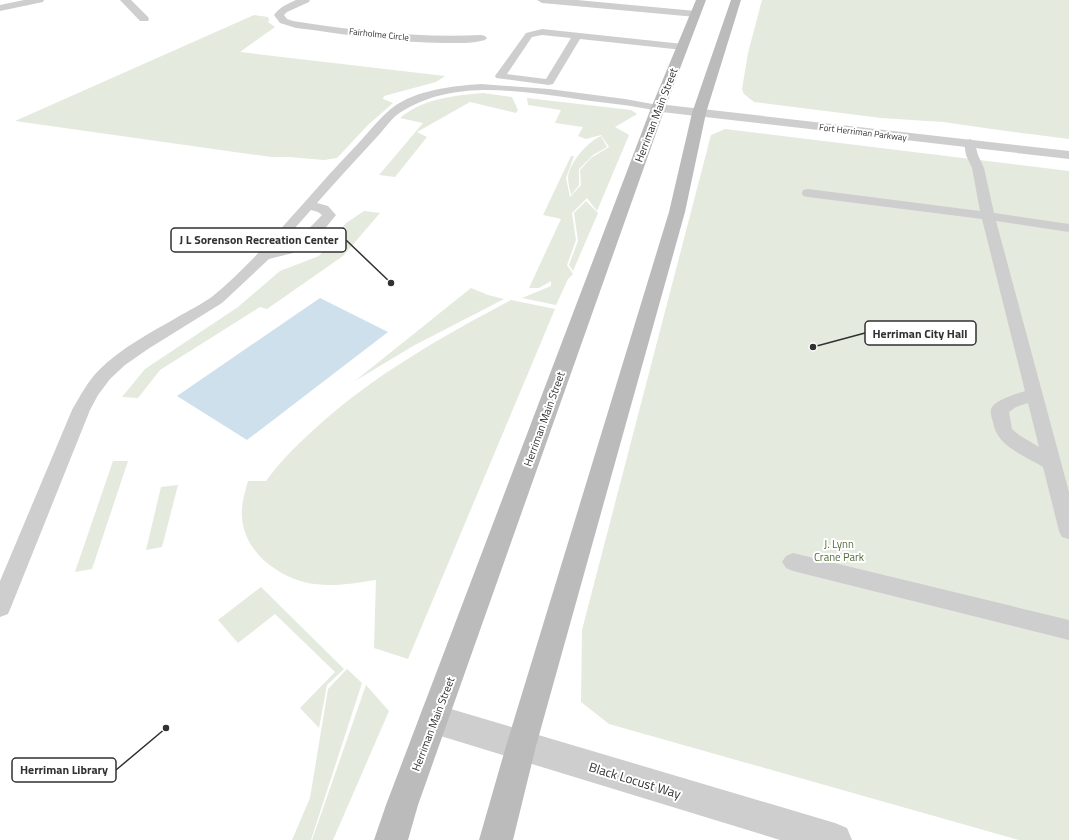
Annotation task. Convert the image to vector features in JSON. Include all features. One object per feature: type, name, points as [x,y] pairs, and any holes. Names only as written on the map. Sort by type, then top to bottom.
[{"type":"main road","name":"Herriman Main Street","points":[[391,840],[402,805],[658,108],[701,0]]},
{"type":"main road","points":[[496,840],[520,746],[677,212],[699,113],[736,0]]},
{"type":"street","points":[[0,8],[39,0]]},
{"type":"street","points":[[125,0],[144,19]]},
{"type":"street","name":"Fairholme Circle","points":[[305,0],[283,10],[278,15],[279,17],[286,22],[296,25],[425,39],[457,40],[481,38]]},
{"type":"street","points":[[542,0],[696,14]]},
{"type":"street","name":"Fort Herriman Parkway","points":[[658,108],[1069,156]]},
{"type":"street","name":"Black Locust Way","points":[[434,719],[835,840]]},
{"type":"lane","points":[[577,36],[548,82],[500,76],[529,35],[542,32],[683,47]]},
{"type":"lane","points":[[0,607],[75,425],[91,392],[104,375],[119,361],[142,345],[217,300],[264,255],[391,114],[405,104],[437,92],[476,86],[501,87],[639,104],[658,108]]},
{"type":"lane","points":[[970,144],[972,155],[978,168],[988,216],[1069,531]]},
{"type":"lane","points":[[808,192],[1029,221],[1069,228]]},
{"type":"lane","points":[[264,255],[298,248],[306,242],[329,215],[323,209],[309,205]]},
{"type":"lane","points":[[1035,394],[1010,403],[1000,410],[1003,430],[1012,440],[1052,463]]},
{"type":"lane","points":[[794,562],[1069,630]]},
{"type":"green space","points":[[762,0],[1069,0],[1069,139],[943,122],[881,118],[754,102],[744,94],[742,89],[748,53]]},
{"type":"green space","points":[[254,15],[268,17],[268,22],[275,27],[240,52],[445,76],[436,82],[384,96],[383,99],[393,103],[368,125],[337,158],[324,160],[271,157],[15,121]]},
{"type":"green space","points":[[483,93],[512,97],[518,110],[516,113],[470,102],[417,132],[427,137],[395,177],[379,175],[423,123],[400,118],[409,111],[429,102],[450,97]]},
{"type":"green space","points":[[527,98],[631,110],[637,114],[615,127],[629,135],[597,211],[587,198],[572,213],[576,240],[567,265],[573,274],[568,279],[556,305],[522,298],[551,286],[551,281],[539,288],[529,288],[561,219],[543,215],[571,156],[574,156],[566,178],[570,197],[581,185],[580,170],[591,158],[609,147],[601,135],[586,139],[578,136],[583,127],[555,123],[561,110],[528,105]]},
{"type":"green space","name":"J. Lynn Crane Park","points":[[725,129],[1069,171],[1069,840],[1019,840],[609,724],[581,702],[582,630],[711,135]]},
{"type":"green space","points":[[601,136],[607,147],[593,155],[579,169],[579,185],[571,195],[568,178],[569,172],[575,160],[590,143]]},
{"type":"green space","points":[[586,201],[598,213],[573,271],[569,265],[578,241],[574,213]]},
{"type":"green space","points":[[364,211],[380,213],[343,256],[267,309],[260,307],[160,370],[138,398],[122,397],[145,369],[238,307],[280,271],[319,256],[346,223]]},
{"type":"green space","points":[[471,288],[488,295],[504,299],[413,346],[355,381]]},
{"type":"green space","points":[[511,300],[555,309],[408,659],[374,648],[376,580],[338,585],[315,584],[290,577],[266,562],[249,542],[244,529],[242,507],[248,481],[266,481],[278,465],[305,437],[342,405],[388,372],[412,356]]},
{"type":"green space","points":[[113,461],[128,461],[92,569],[75,572]]},
{"type":"green space","points":[[178,485],[162,547],[146,550],[161,487]]},
{"type":"green space","points":[[261,587],[344,669],[327,685],[319,728],[300,708],[335,672],[275,614],[238,643],[218,620]]},
{"type":"green space","points":[[347,669],[362,683],[311,840],[292,840],[310,798],[328,689]]},
{"type":"green space","points":[[366,685],[389,711],[333,840],[312,840]]},
{"type":"water","points":[[320,298],[388,332],[247,440],[177,396]]},
{"type":"place","name":"J L Sorenson Recreation Center","points":[[391,283]]},
{"type":"place","name":"Herriman City Hall","points":[[813,347]]},
{"type":"place","name":"Herriman Library","points":[[166,728]]}]
